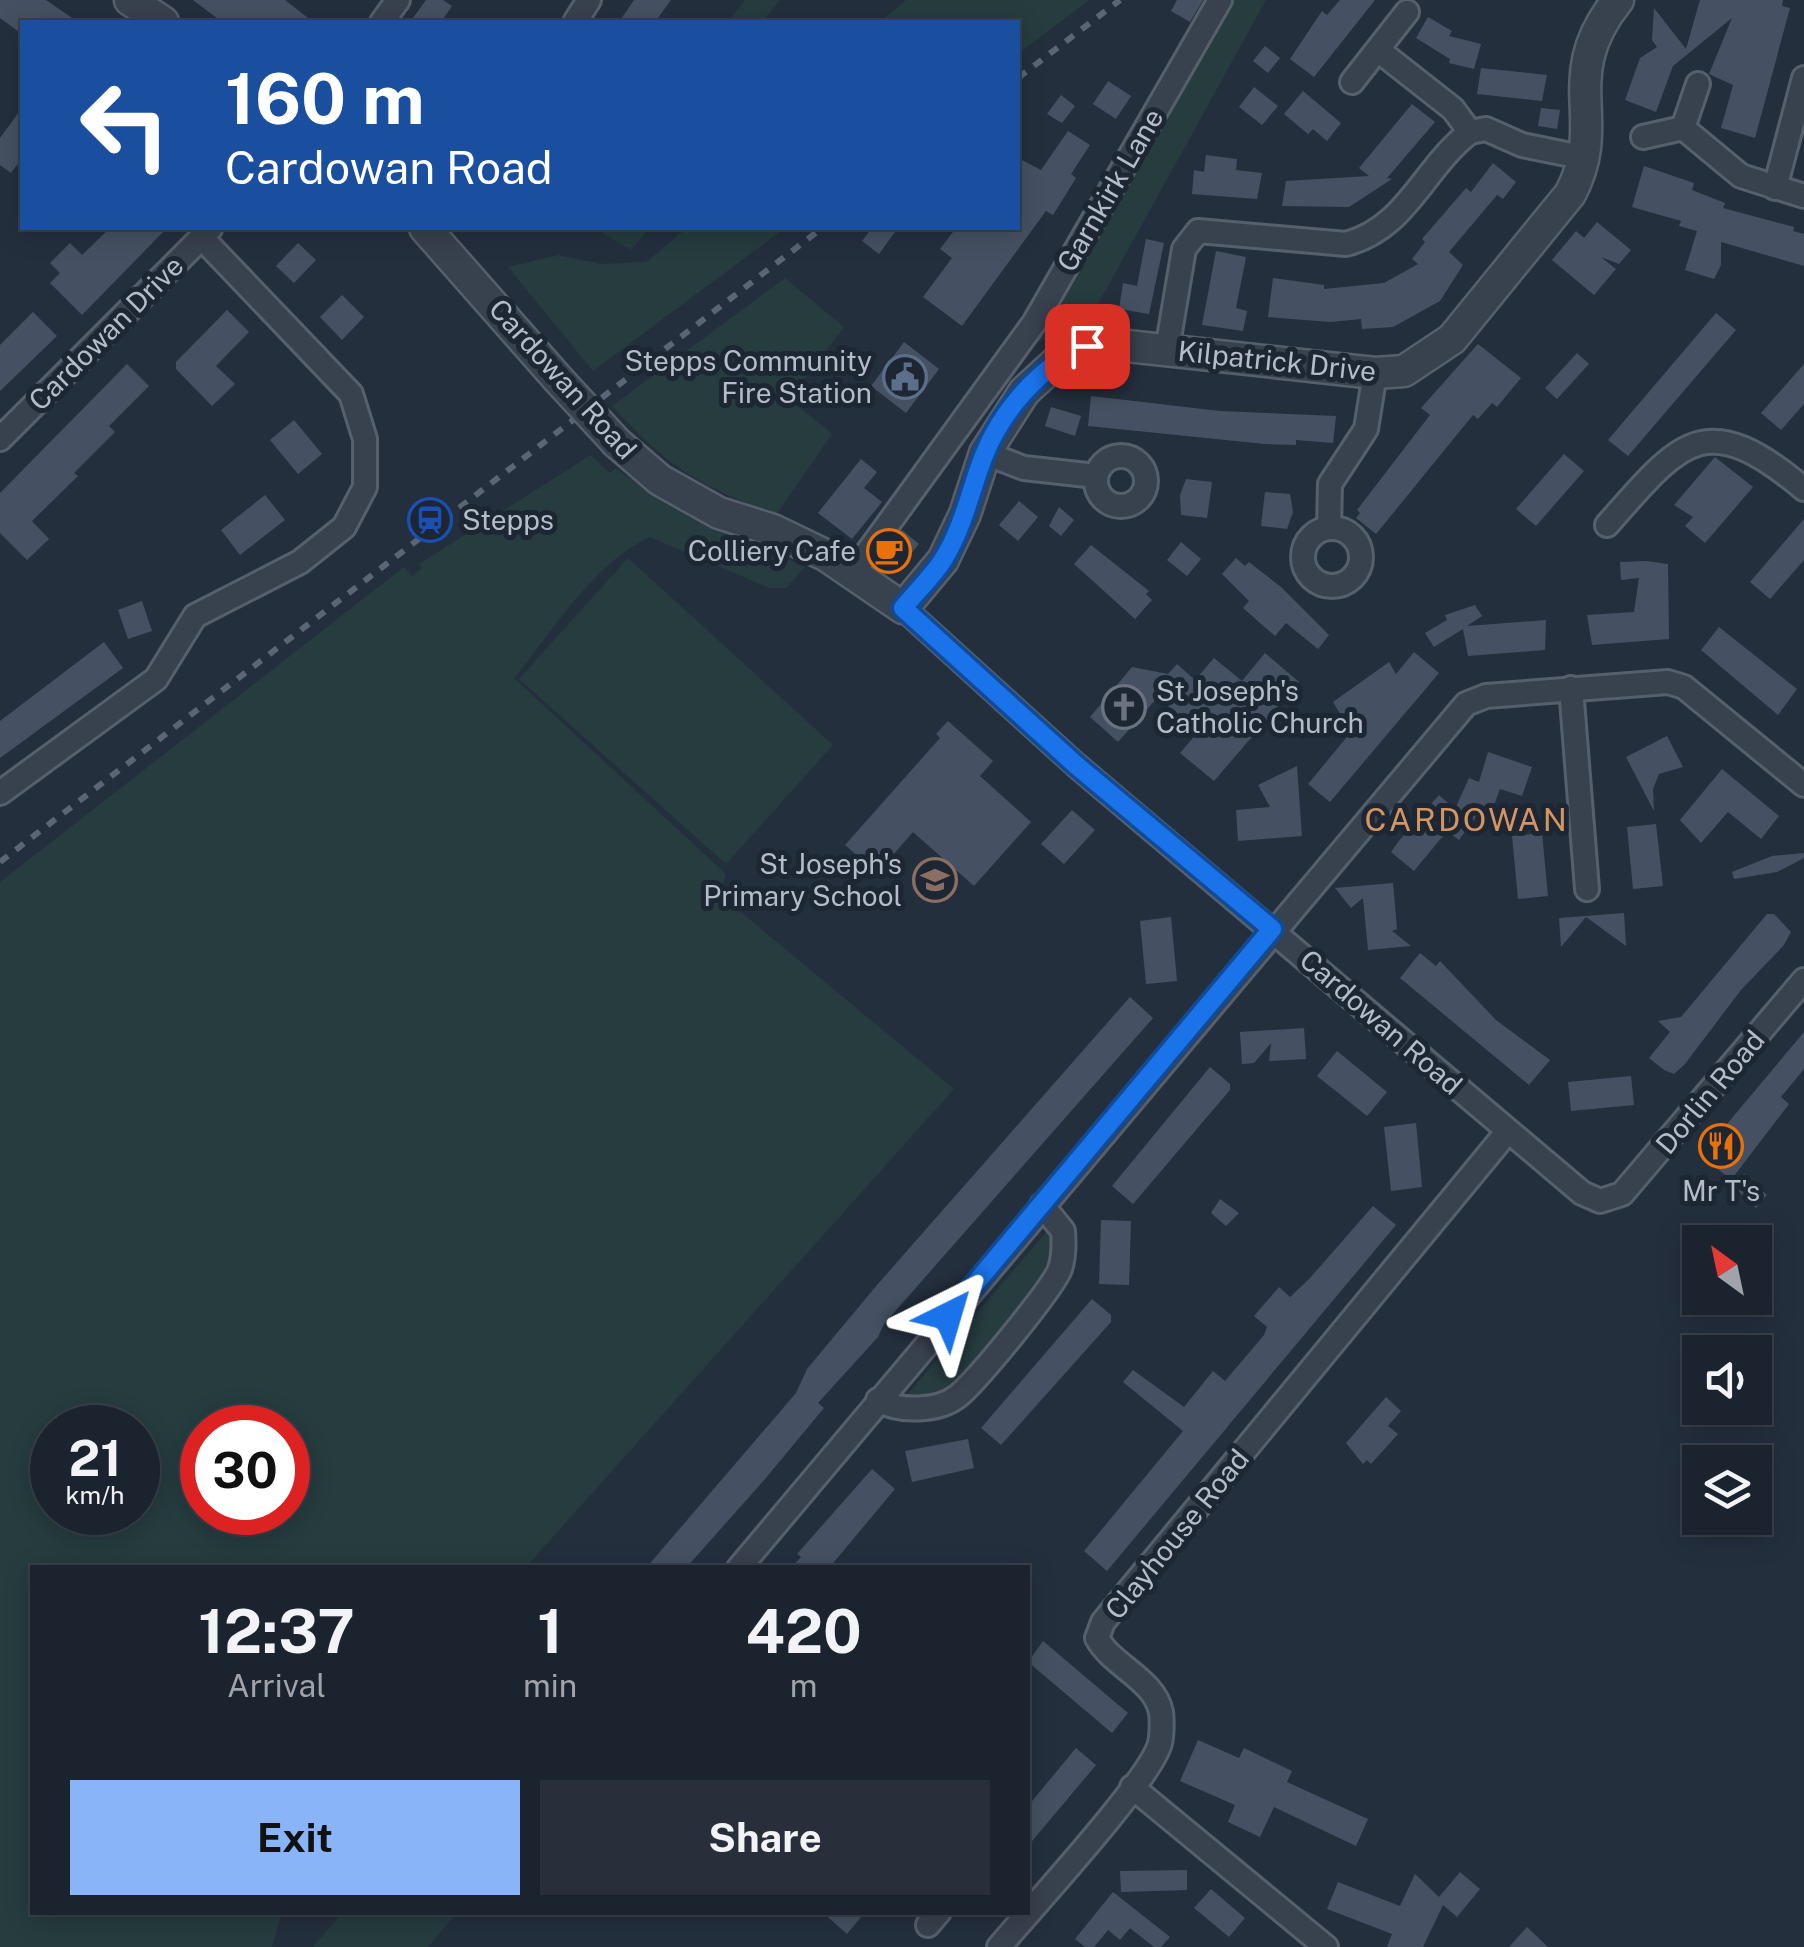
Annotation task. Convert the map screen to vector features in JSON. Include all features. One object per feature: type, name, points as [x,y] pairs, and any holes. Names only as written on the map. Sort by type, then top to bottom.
[{"type":"street","points":[[130,0],[160,20]]},
{"type":"street","name":"Garnkirk Lane","points":[[854,570],[1034,322],[1220,0]]},
{"type":"street","name":"Kilpatrick Drive","points":[[903,608],[943,560],[965,514],[985,453],[1024,392],[1062,356],[1109,344],[1375,374],[1404,371],[1452,339],[1570,194],[1586,158],[1584,67],[1590,42],[1618,0]]},
{"type":"street","points":[[1352,82],[1407,12]]},
{"type":"street","points":[[1378,50],[1454,109],[1470,132]]},
{"type":"street","points":[[1775,188],[1804,78]]},
{"type":"street","points":[[1683,128],[1698,84]]},
{"type":"street","points":[[1168,350],[1184,249],[1198,231],[1346,244],[1368,238],[1400,213],[1470,132],[1486,128],[1522,145],[1586,158]]},
{"type":"street","points":[[1683,128],[1724,166],[1804,196]]},
{"type":"street","points":[[1643,138],[1683,128]]},
{"type":"street","name":"Cardowan Road","points":[[428,230],[617,443],[660,480],[718,513],[773,530],[854,570],[903,608],[1076,765],[1582,1193],[1600,1201],[1612,1199]]},
{"type":"street","points":[[0,793],[156,678],[195,616],[300,562],[344,527],[366,487],[365,439],[350,394],[207,233]]},
{"type":"street","name":"Cardowan Drive","points":[[0,439],[207,233]]},
{"type":"street","points":[[1329,528],[1330,484],[1366,428],[1375,374]]},
{"type":"street","points":[[1607,525],[1674,453],[1707,440],[1747,447],[1804,489]]},
{"type":"street","points":[[985,453],[1024,468],[1096,476]]},
{"type":"street","points":[[740,1565],[1272,929],[1466,704],[1486,696],[1571,688],[1654,682],[1684,687],[1804,785]]},
{"type":"street","points":[[1571,688],[1587,889]]},
{"type":"street","name":"Dorlin Road","points":[[1612,1199],[1622,1194],[1672,1139],[1804,980]]},
{"type":"street","name":"Clayhouse Road","points":[[1030,1910],[1132,1787],[1160,1745],[1161,1712],[1149,1688],[1104,1652],[1097,1638],[1103,1622],[1508,1131]]},
{"type":"street","points":[[878,1400],[893,1408],[936,1406],[958,1396],[989,1360],[1059,1272],[1063,1231],[1042,1205]]},
{"type":"street","points":[[1132,1787],[1323,1946]]},
{"type":"street","name":"Clayhouse Road","points":[[999,1947],[1026,1915]]},
{"type":"green space","points":[[745,0],[780,0],[764,20],[730,20]]},
{"type":"green space","points":[[906,0],[1089,0],[1020,52],[1020,20],[882,20]]},
{"type":"green space","points":[[1224,0],[1266,0],[1087,324],[1029,345]]},
{"type":"green space","points":[[597,230],[647,230],[631,250]]},
{"type":"green space","points":[[685,230],[782,230],[593,371],[508,267],[558,255],[601,264],[646,262]]},
{"type":"green space","points":[[785,278],[844,327],[790,399],[832,434],[776,515],[725,494],[686,472],[651,445],[612,406]]},
{"type":"green space","points":[[591,455],[609,473],[615,468],[667,504],[805,567],[786,588],[769,588],[650,537],[592,580],[514,678],[726,874],[719,894],[954,1089],[528,1565],[30,1565],[30,1915],[281,1915],[272,1947],[0,1947],[0,882],[404,567],[412,576],[422,568],[419,564]]},
{"type":"green space","points":[[628,558],[833,745],[726,864],[519,679]]},
{"type":"green space","points":[[1047,1231],[1053,1235],[1056,1263],[952,1394],[913,1402],[907,1395]]},
{"type":"green space","points":[[340,1915],[455,1915],[428,1947],[313,1947]]},
{"type":"building","points":[[0,0],[46,0],[75,20],[20,20],[20,33],[0,18]]},
{"type":"building","points":[[193,0],[285,0],[310,20],[219,20]]},
{"type":"building","points":[[426,0],[443,0],[452,6],[442,20],[411,20]]},
{"type":"building","points":[[634,0],[671,0],[656,20],[620,20]]},
{"type":"building","points":[[1177,0],[1203,0],[1190,22],[1171,11]]},
{"type":"building","points":[[1340,0],[1375,0],[1314,77],[1290,59],[1322,11],[1327,15]]},
{"type":"building","points":[[1700,0],[1783,0],[1782,6],[1790,8],[1755,138],[1721,128],[1733,85],[1709,74],[1732,18],[1673,66],[1656,112],[1625,100],[1640,58],[1657,47],[1652,40],[1654,8],[1686,49]]},
{"type":"building","points":[[1428,17],[1452,31],[1449,36],[1481,44],[1474,69],[1449,63],[1450,59],[1416,38]]},
{"type":"building","points":[[1265,46],[1280,58],[1268,73],[1253,61]]},
{"type":"building","points":[[1481,68],[1547,75],[1542,101],[1477,94]]},
{"type":"building","points":[[1108,81],[1131,96],[1116,119],[1093,104]]},
{"type":"building","points":[[1254,87],[1278,106],[1262,125],[1239,107]]},
{"type":"building","points":[[1303,91],[1341,123],[1327,141],[1313,129],[1308,134],[1284,114]]},
{"type":"building","points":[[1061,95],[1075,106],[1062,123],[1047,114]]},
{"type":"building","points":[[1412,104],[1435,122],[1387,178],[1392,179],[1349,207],[1282,206],[1286,181],[1369,176],[1359,168]]},
{"type":"building","points":[[1541,108],[1560,110],[1557,129],[1538,126]]},
{"type":"building","points":[[20,111],[20,161],[11,173],[0,165],[0,138]]},
{"type":"building","points":[[1068,131],[1090,145],[1071,174],[1076,178],[1053,215],[1046,211],[962,326],[923,297],[952,258],[940,249],[954,230],[1020,230],[1020,159],[1041,170]]},
{"type":"building","points":[[1206,155],[1237,159],[1236,170],[1262,173],[1257,199],[1192,194],[1194,170],[1204,172]]},
{"type":"building","points":[[1493,163],[1516,182],[1503,199],[1497,195],[1449,252],[1463,265],[1440,301],[1393,327],[1362,329],[1361,319],[1330,322],[1268,317],[1273,278],[1324,285],[1324,289],[1384,283],[1418,264],[1412,259],[1425,242],[1422,239],[1466,188],[1471,192]]},
{"type":"building","points":[[1644,166],[1694,183],[1692,190],[1725,203],[1723,208],[1794,227],[1793,231],[1804,234],[1804,266],[1721,242],[1721,265],[1714,279],[1685,270],[1697,231],[1679,226],[1681,221],[1632,207]]},
{"type":"building","points":[[1597,222],[1631,250],[1619,264],[1601,257],[1616,269],[1594,295],[1552,260],[1576,231],[1584,238]]},
{"type":"building","points":[[108,230],[165,230],[82,315],[50,283],[60,273],[50,263],[70,243],[82,255]]},
{"type":"building","points":[[870,230],[897,230],[879,254],[862,241]]},
{"type":"building","points":[[1146,239],[1164,243],[1149,314],[1119,309],[1123,283],[1137,286]]},
{"type":"building","points":[[298,243],[316,260],[294,283],[276,266]]},
{"type":"building","points":[[1216,251],[1246,257],[1236,308],[1247,311],[1243,331],[1202,325]]},
{"type":"building","points":[[342,295],[364,317],[342,340],[320,317]]},
{"type":"building","points":[[227,310],[249,332],[216,366],[235,384],[212,406],[176,369],[176,362]]},
{"type":"building","points":[[33,312],[57,336],[0,391],[0,345]]},
{"type":"building","points":[[1716,313],[1736,330],[1628,456],[1608,440]]},
{"type":"building","name":"Stepps Community Fire Station","points":[[904,342],[939,369],[906,413],[871,386]]},
{"type":"building","points":[[1478,344],[1521,378],[1497,407],[1492,403],[1478,419],[1473,415],[1376,534],[1356,518],[1360,513],[1357,510],[1430,415],[1421,408]]},
{"type":"building","points":[[1577,353],[1589,364],[1557,399],[1545,388]]},
{"type":"building","points":[[127,364],[149,386],[109,426],[115,432],[74,473],[78,476],[32,521],[49,539],[27,560],[0,533],[0,493]]},
{"type":"building","points":[[1804,364],[1804,404],[1781,430],[1761,413]]},
{"type":"building","points":[[1091,396],[1220,411],[1336,416],[1333,443],[1296,440],[1296,445],[1265,444],[1088,426]]},
{"type":"building","points":[[1051,407],[1081,416],[1075,436],[1045,426]]},
{"type":"building","points":[[294,420],[322,454],[298,474],[270,440]]},
{"type":"building","points":[[1564,454],[1584,471],[1536,526],[1516,509]]},
{"type":"building","points":[[1715,457],[1753,487],[1705,543],[1685,526],[1693,517],[1674,505]]},
{"type":"building","points":[[861,459],[877,472],[864,488],[882,502],[852,539],[818,513]]},
{"type":"building","points":[[1186,479],[1212,482],[1207,518],[1181,515],[1180,495]]},
{"type":"building","points":[[1265,492],[1290,494],[1293,512],[1287,529],[1261,526]]},
{"type":"building","points":[[265,495],[285,520],[240,555],[221,530]]},
{"type":"building","points":[[1019,501],[1038,517],[1018,541],[999,525]]},
{"type":"building","points":[[1059,507],[1074,520],[1061,536],[1049,526]]},
{"type":"building","points":[[1804,519],[1804,560],[1770,599],[1750,582]]},
{"type":"building","points":[[902,530],[919,544],[903,563],[887,551]]},
{"type":"building","points":[[1181,542],[1201,559],[1187,576],[1167,560]]},
{"type":"building","points":[[1091,545],[1149,591],[1146,594],[1152,600],[1135,619],[1074,564]]},
{"type":"building","points":[[1236,558],[1245,566],[1249,562],[1281,587],[1329,635],[1318,649],[1286,623],[1275,636],[1243,608],[1249,601],[1222,574]]},
{"type":"building","points":[[1620,562],[1668,564],[1669,639],[1592,645],[1587,615],[1634,612],[1639,578],[1621,580]]},
{"type":"building","points":[[142,601],[152,631],[128,639],[118,610]]},
{"type":"building","points":[[1475,605],[1482,616],[1467,626],[1546,620],[1545,650],[1468,656],[1463,629],[1434,647],[1425,633],[1447,620],[1445,615]]},
{"type":"building","points":[[1719,627],[1797,689],[1778,715],[1701,650]]},
{"type":"building","points":[[104,642],[123,668],[0,758],[0,721]]},
{"type":"building","points":[[1414,652],[1439,673],[1330,802],[1308,784],[1351,732],[1333,702],[1389,662],[1396,674]]},
{"type":"building","points":[[1265,653],[1299,682],[1214,781],[1180,753],[1198,732],[1158,697],[1118,742],[1090,717],[1132,667],[1168,674],[1177,664],[1195,680],[1214,658],[1242,681]]},
{"type":"building","points":[[948,721],[993,761],[980,776],[1031,822],[974,886],[913,832],[877,873],[845,845],[940,738],[936,734]]},
{"type":"building","points":[[1667,736],[1683,767],[1659,774],[1653,789],[1654,811],[1626,757]]},
{"type":"building","points":[[1488,752],[1532,767],[1522,796],[1500,789],[1489,819],[1477,815],[1459,840],[1447,831],[1414,871],[1391,852],[1439,795],[1455,809],[1469,778],[1479,782]]},
{"type":"building","points":[[1297,766],[1302,836],[1238,841],[1236,810],[1270,807],[1258,785]]},
{"type":"building","points":[[1722,769],[1779,816],[1761,839],[1728,812],[1701,843],[1680,820]]},
{"type":"building","points":[[1072,810],[1095,830],[1064,864],[1041,844]]},
{"type":"building","points":[[1656,824],[1663,886],[1633,889],[1627,827]]},
{"type":"building","points":[[1542,833],[1548,896],[1518,899],[1512,836]]},
{"type":"building","points":[[1804,853],[1804,858],[1777,872],[1734,879],[1732,872],[1772,856]]},
{"type":"building","points":[[1393,883],[1397,929],[1392,931],[1411,946],[1368,950],[1363,898],[1351,908],[1335,888]]},
{"type":"building","points":[[1624,913],[1626,946],[1586,917],[1561,947],[1559,918]]},
{"type":"building","points":[[1767,914],[1774,914],[1791,932],[1784,945],[1741,990],[1685,1064],[1674,1074],[1664,1070],[1649,1058],[1670,1032],[1658,1021],[1681,1017]]},
{"type":"building","points":[[1171,917],[1177,981],[1146,984],[1140,921]]},
{"type":"building","points":[[1420,953],[1436,966],[1440,961],[1496,1020],[1550,1060],[1529,1085],[1400,978]]},
{"type":"building","points":[[1130,997],[1153,1018],[884,1324],[878,1337],[818,1403],[824,1408],[689,1565],[649,1565],[796,1393],[807,1369]]},
{"type":"building","points":[[1304,1028],[1306,1059],[1269,1061],[1271,1043],[1254,1063],[1242,1064],[1240,1032]]},
{"type":"building","points":[[1804,1032],[1804,1069],[1781,1097],[1789,1104],[1731,1180],[1701,1155]]},
{"type":"building","points":[[1337,1051],[1387,1092],[1367,1116],[1317,1076]]},
{"type":"building","points":[[1210,1067],[1230,1084],[1230,1090],[1133,1204],[1112,1186]]},
{"type":"building","points":[[1631,1076],[1634,1105],[1571,1111],[1568,1082]]},
{"type":"building","points":[[1416,1123],[1422,1187],[1391,1191],[1384,1127]]},
{"type":"building","points":[[1744,1174],[1767,1195],[1756,1208],[1733,1186]]},
{"type":"building","points":[[1220,1199],[1239,1213],[1226,1226],[1211,1213]]},
{"type":"building","points":[[1373,1206],[1396,1225],[1107,1571],[1084,1551],[1183,1431],[1123,1382],[1133,1370],[1184,1407],[1213,1371],[1225,1381],[1264,1335],[1267,1327],[1254,1316],[1279,1287],[1290,1297]]},
{"type":"building","points":[[1101,1220],[1131,1221],[1129,1285],[1099,1284]]},
{"type":"building","points":[[1092,1299],[1111,1315],[1111,1322],[1001,1445],[981,1428]]},
{"type":"building","points":[[1386,1397],[1401,1411],[1388,1426],[1398,1434],[1371,1464],[1367,1460],[1363,1464],[1346,1443]]},
{"type":"building","points":[[968,1439],[974,1468],[912,1482],[905,1451]]},
{"type":"building","points":[[872,1469],[895,1489],[832,1565],[794,1565],[801,1557],[797,1554]]},
{"type":"building","points":[[1043,1641],[1128,1713],[1112,1733],[1030,1664]]},
{"type":"building","points":[[1198,1740],[1239,1758],[1244,1748],[1292,1771],[1287,1782],[1368,1819],[1356,1846],[1274,1807],[1260,1837],[1228,1822],[1235,1805],[1180,1781]]},
{"type":"building","points":[[1076,1748],[1096,1765],[1030,1844],[1030,1804]]},
{"type":"building","points":[[1187,1870],[1187,1890],[1121,1892],[1120,1871]]},
{"type":"building","points":[[1460,1872],[1480,1889],[1457,1917],[1443,1905],[1423,1947],[1387,1947],[1392,1934],[1327,1909],[1338,1882],[1400,1906],[1415,1874],[1439,1897]]},
{"type":"building","points":[[1211,1889],[1245,1918],[1229,1937],[1194,1908]]},
{"type":"building","points":[[1113,1892],[1170,1937],[1161,1947],[1154,1947],[1130,1928],[1120,1940],[1108,1930],[1094,1947],[1085,1947],[1075,1939]]},
{"type":"building","points":[[825,1915],[863,1915],[847,1934]]},
{"type":"building","points":[[1527,1927],[1548,1947],[1509,1947]]},
{"type":"railway","points":[[1020,76],[1120,0]]},
{"type":"railway","points":[[0,862],[819,230]]},
{"type":"place","name":"Stepps Community Fire Station","points":[[905,377]]},
{"type":"place","name":"Stepps","points":[[430,520]]},
{"type":"place","name":"Colliery Cafe","points":[[889,551]]},
{"type":"place","name":"St Joseph's Catholic Church","points":[[1124,707]]},
{"type":"place","name":"St Joseph's Primary School","points":[[935,880]]},
{"type":"place","name":"Mr T's","points":[[1721,1146]]},
{"type":"district","name":"CARDOWAN","points":[[1467,820]]},
{"type":"route","points":[[948,1316],[1272,929],[1076,765],[903,608],[943,560],[965,514],[985,453],[1024,392],[1062,356],[1087,346]]}]
